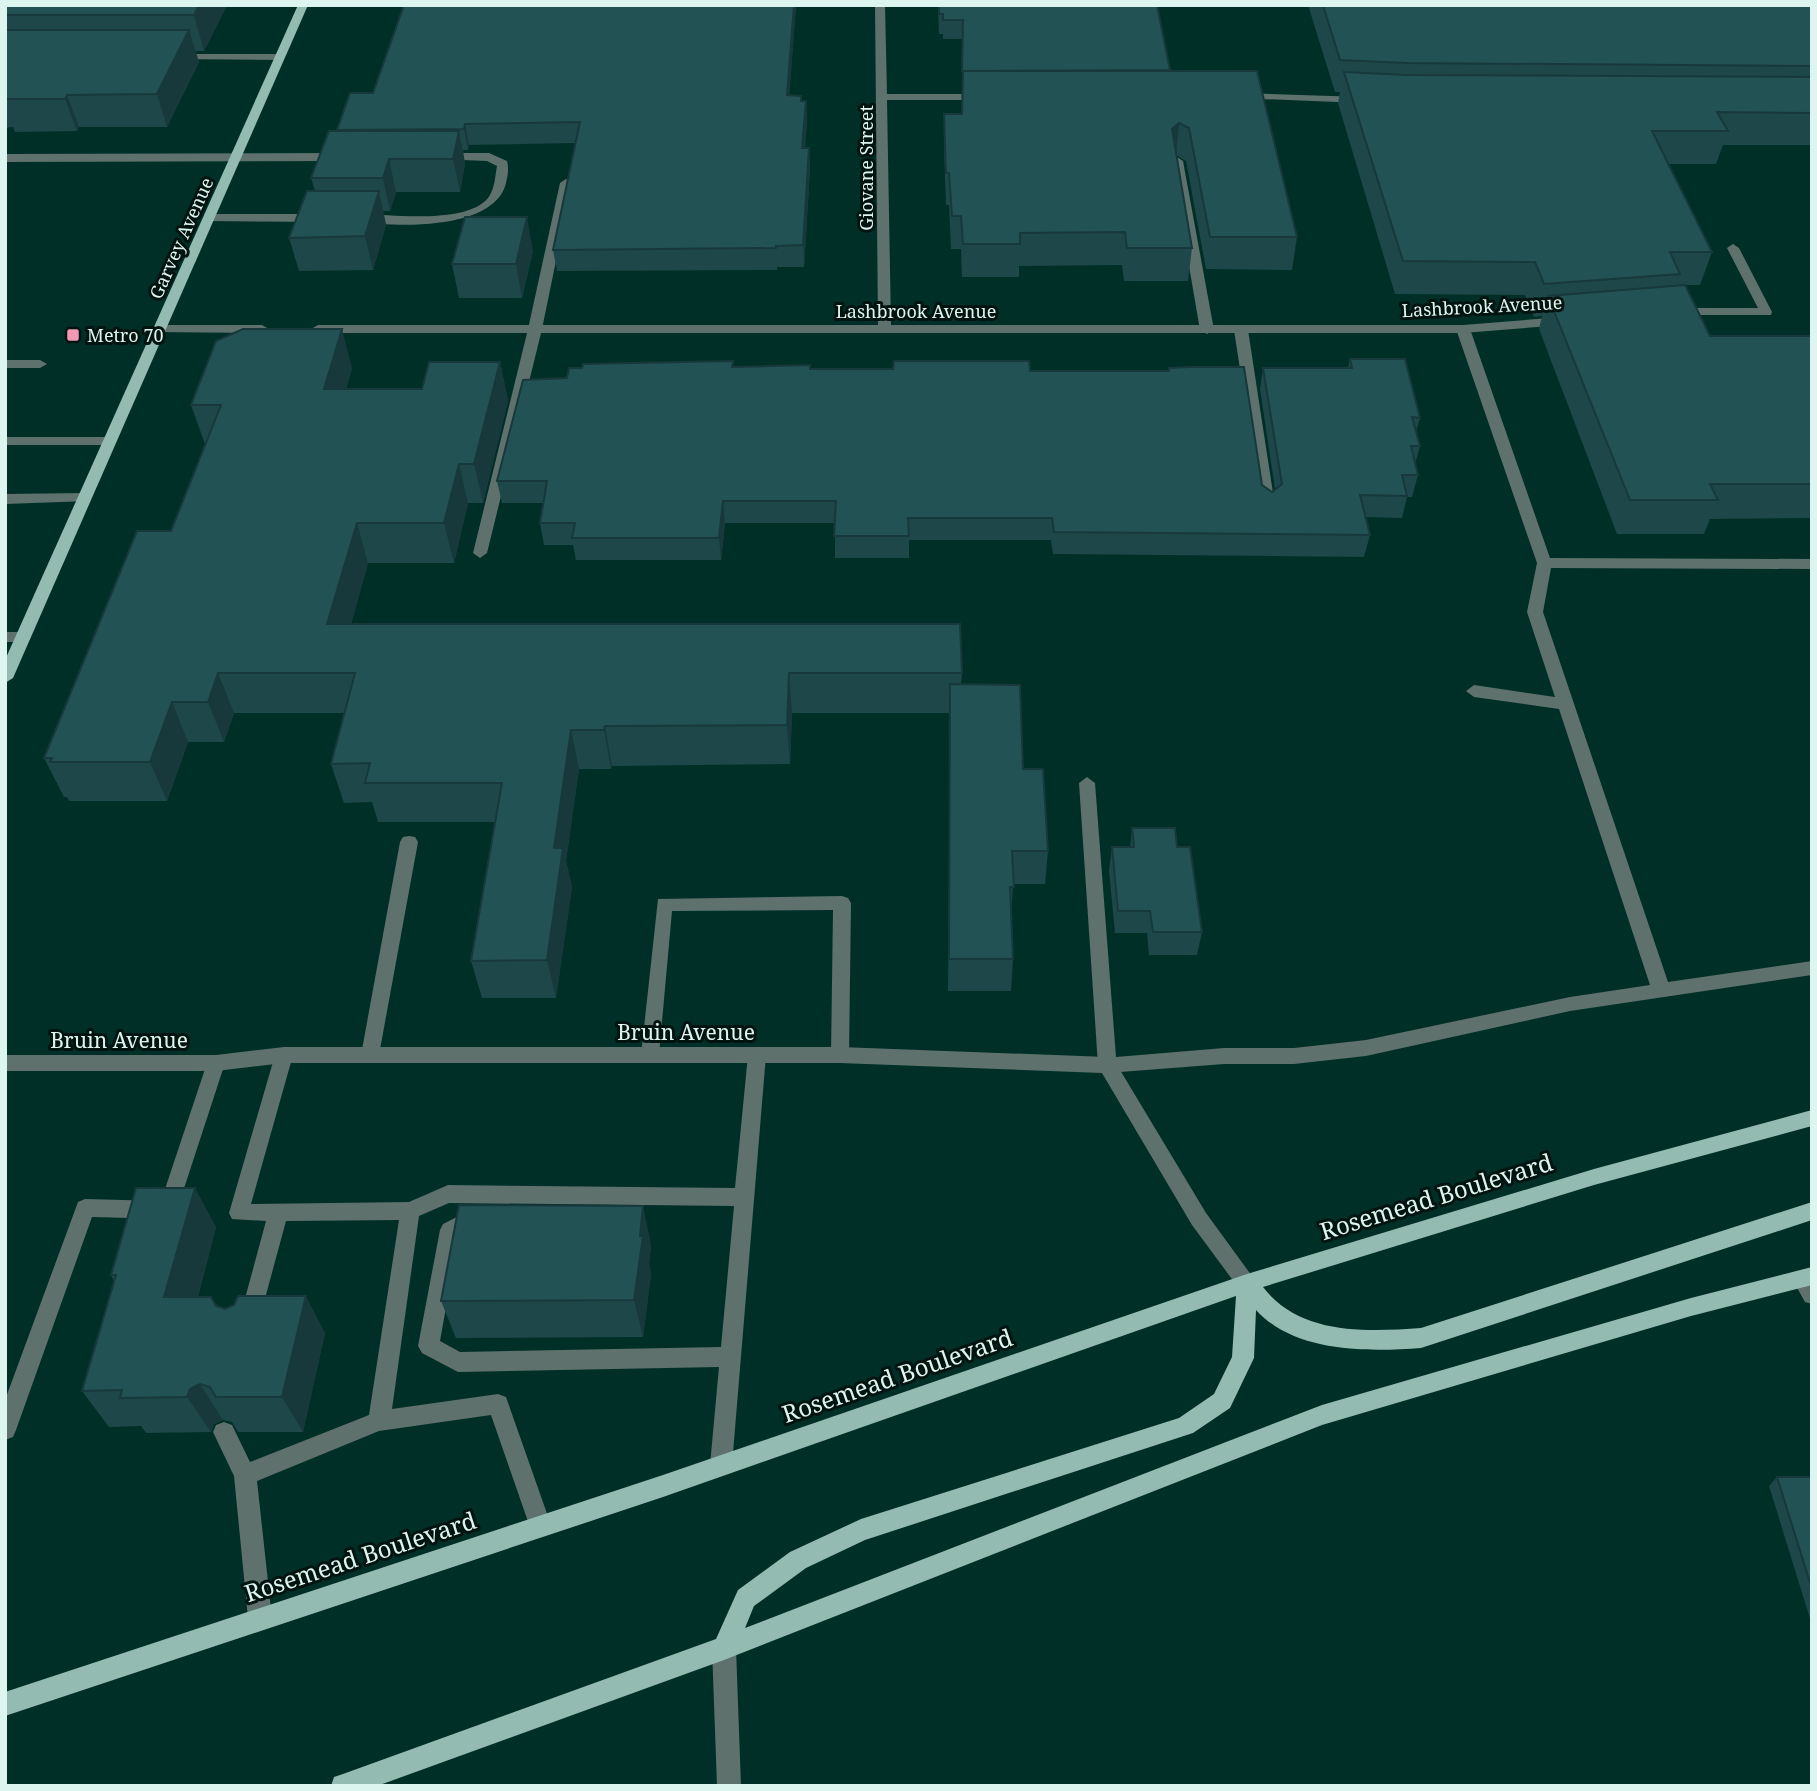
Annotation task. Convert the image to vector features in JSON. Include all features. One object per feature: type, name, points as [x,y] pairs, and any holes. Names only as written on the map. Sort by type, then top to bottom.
[{"type":"main road","name":"Garvey Avenue","points":[[5,678],[303,5]]},
{"type":"main road","name":"Rosemead Boulevard","points":[[5,1704],[721,1465],[1247,1283],[1594,1177],[1812,1118]]},
{"type":"main road","points":[[1247,1283],[1275,1315],[1306,1332],[1389,1341],[1421,1338],[1812,1211]]},
{"type":"main road","points":[[724,1648],[747,1598],[798,1560],[862,1530],[1185,1426],[1222,1401],[1242,1358],[1247,1283]]},
{"type":"main road","points":[[343,1786],[724,1648],[1322,1415],[1691,1307],[1808,1283]]},
{"type":"street","name":"Giovane Street","points":[[880,5],[884,330]]},
{"type":"street","points":[[156,57],[280,57]]},
{"type":"street","points":[[1226,96],[1374,100]]},
{"type":"street","points":[[883,97],[993,97]]},
{"type":"street","points":[[5,158],[356,157]]},
{"type":"street","points":[[209,218],[453,218],[475,212],[489,203],[500,187],[503,164],[489,157],[435,157]]},
{"type":"street","points":[[1177,161],[1207,330]]},
{"type":"street","points":[[480,552],[535,330],[566,183]]},
{"type":"street","points":[[1665,313],[1766,312],[1733,248]]},
{"type":"street","name":"Lashbrook Avenue","points":[[302,330],[1463,330],[1574,320]]},
{"type":"street","points":[[159,329],[274,330]]},
{"type":"street","points":[[1241,330],[1268,506]]},
{"type":"street","points":[[1463,330],[1544,563],[1535,612],[1662,992]]},
{"type":"street","points":[[5,365],[40,364]]},
{"type":"street","points":[[5,441],[110,441]]},
{"type":"street","points":[[5,499],[84,498]]},
{"type":"street","points":[[1544,563],[1812,564]]},
{"type":"street","points":[[5,637],[23,637]]},
{"type":"street","points":[[1474,691],[1567,704]]},
{"type":"street","points":[[1087,783],[1107,1065],[1199,1219],[1247,1283]]},
{"type":"street","points":[[370,1055],[409,842]]},
{"type":"street","points":[[650,1055],[664,904],[842,903],[840,1055]]},
{"type":"street","name":"Bruin Avenue","points":[[5,1063],[216,1063],[284,1055],[840,1055],[1107,1065],[1224,1056],[1294,1056],[1366,1048],[1570,1004],[1812,968]]},
{"type":"street","points":[[284,1055],[239,1213],[410,1211],[448,1194],[744,1197]]},
{"type":"street","points":[[721,1465],[757,1055]]},
{"type":"street","points":[[5,1430],[85,1208],[168,1210],[216,1063]]},
{"type":"street","points":[[519,1195],[450,1230],[429,1346],[458,1362],[731,1357]]},
{"type":"street","points":[[379,1421],[410,1211]]},
{"type":"street","points":[[246,1334],[278,1213]]},
{"type":"street","points":[[245,1475],[379,1421],[498,1404],[540,1525]]},
{"type":"street","points":[[224,1432],[245,1475],[260,1618]]},
{"type":"street","points":[[724,1648],[729,1786]]},
{"type":"building","points":[[5,5],[199,5],[194,15],[5,15]]},
{"type":"building","points":[[404,5],[794,5],[787,95],[801,96],[801,101],[806,101],[802,148],[809,148],[803,245],[776,248],[553,250],[580,122],[465,124],[464,129],[337,130],[350,93],[373,93]]},
{"type":"building","points":[[939,5],[1157,5],[1170,70],[962,71],[963,20],[943,20],[943,14],[939,14]]},
{"type":"building","points":[[1323,5],[1812,5],[1812,66],[1407,63],[1340,60]]},
{"type":"building","points":[[5,30],[189,30],[157,94],[5,99]]},
{"type":"building","points":[[963,71],[1257,71],[1297,237],[1210,237],[1189,128],[1179,123],[1172,129],[1192,248],[1127,248],[1125,232],[1020,233],[1020,244],[963,244],[961,216],[952,216],[949,173],[946,173],[944,114],[962,114]]},
{"type":"building","points":[[1344,72],[1406,75],[1812,77],[1812,113],[1717,112],[1728,131],[1652,131],[1712,252],[1670,252],[1680,274],[1544,284],[1535,262],[1403,261]]},
{"type":"building","points":[[329,131],[459,131],[453,159],[389,159],[383,178],[311,178]]},
{"type":"building","points":[[307,191],[379,191],[365,236],[289,238]]},
{"type":"building","points":[[465,217],[527,217],[516,264],[452,264]]},
{"type":"building","points":[[1685,285],[1710,336],[1812,336],[1812,484],[1710,484],[1718,500],[1630,500],[1548,296]]},
{"type":"building","points":[[243,329],[342,329],[324,389],[422,389],[429,362],[500,362],[474,464],[459,464],[444,523],[357,523],[327,624],[960,624],[962,673],[789,673],[787,725],[605,726],[604,730],[571,730],[554,848],[563,848],[547,960],[471,961],[502,783],[365,783],[370,763],[331,764],[355,673],[218,673],[208,702],[172,702],[150,762],[50,762],[52,758],[44,758],[137,531],[171,531],[221,405],[191,405],[216,341]]},
{"type":"building","points":[[1350,359],[1405,359],[1420,418],[1412,417],[1420,446],[1411,446],[1418,475],[1402,475],[1407,496],[1360,495],[1370,535],[1054,532],[1052,518],[908,518],[909,536],[834,536],[836,501],[723,501],[719,538],[572,538],[575,523],[540,523],[547,481],[497,481],[523,380],[567,378],[569,368],[582,368],[583,364],[733,361],[732,367],[810,365],[810,369],[893,369],[894,361],[1029,361],[1030,371],[1169,371],[1169,368],[1244,367],[1262,485],[1272,492],[1282,484],[1263,368],[1352,368]]},
{"type":"building","points":[[950,684],[1020,685],[1023,769],[1043,769],[1048,851],[1012,851],[1014,887],[1010,887],[1013,959],[949,959]]},
{"type":"building","points":[[1132,828],[1175,828],[1177,847],[1190,847],[1202,932],[1153,932],[1150,911],[1118,911],[1112,847],[1134,847]]},
{"type":"building","points":[[136,1188],[195,1188],[164,1297],[211,1297],[216,1306],[225,1309],[234,1305],[238,1296],[306,1296],[282,1397],[216,1397],[210,1387],[200,1384],[190,1389],[187,1397],[120,1398],[122,1390],[82,1391],[116,1275],[111,1275]]},
{"type":"building","points":[[459,1205],[643,1206],[640,1236],[643,1236],[634,1300],[441,1301]]},
{"type":"building","points":[[1777,1477],[1812,1477],[1812,1589]]},
{"type":"place","name":"Metro 70","points":[[73,335]]}]
